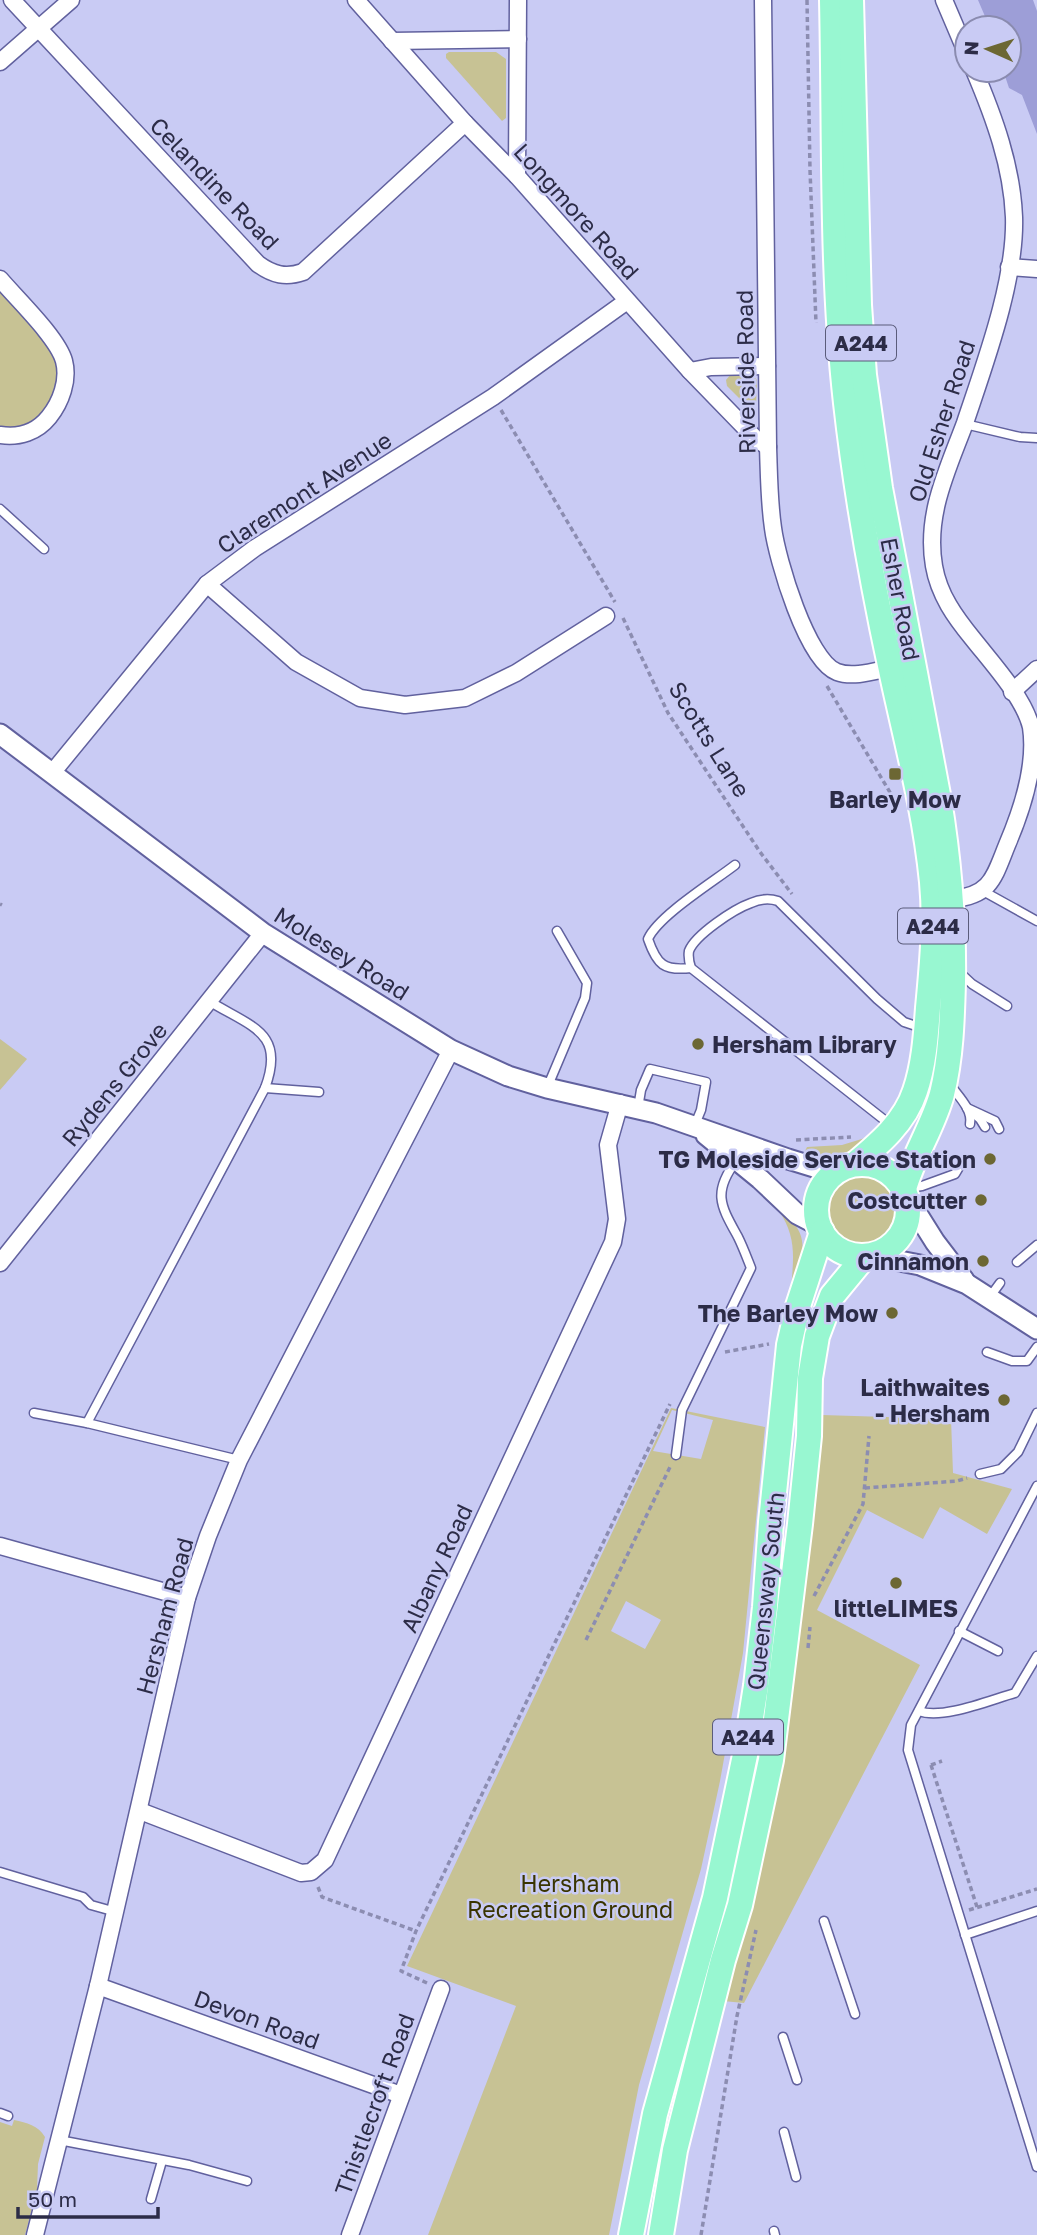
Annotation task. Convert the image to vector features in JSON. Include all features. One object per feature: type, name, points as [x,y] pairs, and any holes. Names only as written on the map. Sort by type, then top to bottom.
[{"type":"main road","name":"Esher Road","points":[[832,0],[842,356],[857,485],[890,668],[918,789],[932,884],[932,960],[926,1029],[915,1093],[894,1127],[846,1167]]},
{"type":"main road","name":"Esher Road","points":[[851,0],[859,305],[864,375],[880,488],[948,851],[952,899],[951,1027],[945,1078],[906,1194]]},
{"type":"main road","points":[[846,1167],[877,1167],[886,1171],[906,1194],[908,1213],[900,1234],[887,1249],[870,1256],[838,1250],[826,1241],[817,1217],[820,1198],[830,1179],[846,1167]]},
{"type":"main road","name":"Queensway South","points":[[631,2235],[655,2114],[709,1922],[745,1755],[765,1607],[789,1345],[821,1229]]},
{"type":"main road","name":"Queensway South","points":[[661,2235],[675,2150],[723,1960],[740,1905],[771,1760],[803,1499],[809,1436],[810,1378],[817,1336],[832,1296],[870,1256]]},
{"type":"street","name":"Celandine Road","points":[[12,0],[258,264],[269,272],[289,276],[303,272],[465,123]]},
{"type":"street","points":[[0,62],[71,0]]},
{"type":"street","name":"Longmore Road","points":[[356,0],[690,371],[755,438],[768,447]]},
{"type":"street","points":[[517,176],[518,0]]},
{"type":"street","name":"Riverside Road","points":[[763,0],[770,500],[776,549],[785,581],[810,642],[827,667]]},
{"type":"street","points":[[944,0],[953,21]]},
{"type":"street","points":[[392,41],[518,39]]},
{"type":"street","name":"Old Esher Road","points":[[980,84],[998,129],[1014,218],[1009,267],[996,323],[935,508],[932,537],[934,567],[952,612],[1012,692],[1034,730],[1034,774],[995,874],[982,891]]},
{"type":"street","points":[[1009,267],[1037,269]]},
{"type":"street","points":[[0,279],[57,345],[64,360],[65,374],[59,401],[38,428],[17,436],[1,438]]},
{"type":"street","name":"Claremont Avenue","points":[[52,773],[207,584],[256,548],[493,397],[626,301]]},
{"type":"street","points":[[690,371],[711,367],[767,366]]},
{"type":"street","points":[[207,584],[296,662],[360,698],[405,705],[465,698],[516,673],[615,612]]},
{"type":"street","points":[[827,667],[843,674],[890,668]]},
{"type":"street","points":[[1012,692],[1037,669]]},
{"type":"street","name":"Molesey Road","points":[[0,734],[263,933],[451,1050],[508,1076],[547,1088],[629,1106],[698,1129],[742,1152],[814,1167],[846,1167]]},
{"type":"street","points":[[952,899],[967,898],[982,891]]},
{"type":"street","name":"Rydens Grove","points":[[0,1263],[263,933]]},
{"type":"street","name":"Hersham Road","points":[[35,2235],[116,1912],[187,1598],[208,1536],[239,1460],[451,1050]]},
{"type":"street","name":"Albany Road","points":[[311,1872],[325,1860],[613,1242],[617,1219],[608,1140],[629,1106]]},
{"type":"street","name":"Molesey Road","points":[[742,1152],[797,1214],[821,1229]]},
{"type":"street","points":[[906,1194],[942,1252],[967,1283]]},
{"type":"street","points":[[870,1256],[920,1265],[967,1283],[995,1290],[1037,1329]]},
{"type":"street","points":[[0,1546],[187,1598]]},
{"type":"street","points":[[140,1811],[291,1870],[311,1872]]},
{"type":"street","name":"Devon Road","points":[[98,1986],[401,2095]]},
{"type":"street","name":"Thistlecroft Road","points":[[350,2235],[441,1989]]},
{"type":"lane","points":[[964,424],[999,433],[1037,438]]},
{"type":"lane","points":[[0,509],[44,549]]},
{"type":"lane","points":[[691,968],[668,969],[662,965],[648,939],[651,931],[735,865]]},
{"type":"lane","points":[[982,891],[1037,920]]},
{"type":"lane","points":[[894,1127],[691,968],[688,959],[690,949],[710,928],[751,903],[769,898],[778,901],[904,1022],[926,1029]]},
{"type":"lane","points":[[547,1088],[585,998],[587,984],[557,931]]},
{"type":"lane","points":[[953,966],[972,984],[1007,1006]]},
{"type":"lane","points":[[87,1423],[265,1088],[273,1068],[272,1051],[267,1038],[209,1001]]},
{"type":"lane","points":[[629,1106],[650,1069],[706,1082],[698,1129]]},
{"type":"lane","points":[[945,1078],[985,1127]]},
{"type":"lane","points":[[265,1088],[319,1092]]},
{"type":"lane","points":[[967,1108],[970,1124]]},
{"type":"lane","points":[[967,1108],[995,1121],[999,1129]]},
{"type":"lane","points":[[676,1455],[684,1406],[751,1268],[722,1206],[723,1184],[727,1172],[742,1152]]},
{"type":"lane","points":[[906,1194],[960,1171]]},
{"type":"lane","points":[[1017,1262],[1037,1245]]},
{"type":"lane","points":[[986,1352],[1012,1361],[1027,1362],[1037,1347]]},
{"type":"lane","points":[[34,1413],[239,1460]]},
{"type":"lane","points":[[980,1474],[1001,1469],[1018,1452],[1037,1413]]},
{"type":"lane","points":[[1037,1486],[911,1725],[908,1750],[1037,2167]]},
{"type":"lane","points":[[959,1631],[998,1651]]},
{"type":"lane","points":[[919,1711],[928,1715],[1015,1693],[1037,1657]]},
{"type":"lane","points":[[0,1872],[83,1897],[90,1905],[116,1912]]},
{"type":"lane","points":[[965,1935],[1037,1911]]},
{"type":"lane","points":[[824,1921],[855,2014]]},
{"type":"lane","points":[[783,2037],[797,2080]]},
{"type":"lane","points":[[784,2132],[796,2177]]},
{"type":"lane","points":[[58,2140],[190,2165],[247,2181]]},
{"type":"lane","points":[[151,2199],[162,2161]]},
{"type":"path","name":"Scotts Lane","points":[[493,397],[615,612],[668,713],[760,852],[797,901]]},
{"type":"path","points":[[827,667],[827,688],[902,813]]},
{"type":"path","points":[[790,1140],[826,1140],[854,1136]]},
{"type":"path","points":[[710,1355],[775,1343]]},
{"type":"path","points":[[441,1989],[401,1971],[416,1931],[668,1404],[684,1406]]},
{"type":"path","points":[[810,1603],[863,1504],[869,1436]]},
{"type":"path","points":[[586,1640],[676,1455]]},
{"type":"path","points":[[865,1488],[957,1481],[980,1474]]},
{"type":"path","points":[[806,1660],[810,1623]]},
{"type":"path","points":[[931,1765],[977,1907]]},
{"type":"path","points":[[311,1872],[322,1897],[416,1931]]},
{"type":"path","points":[[958,1913],[1037,1889]]},
{"type":"path","points":[[701,2235],[737,2016],[758,1923]]},
{"type":"green space","points":[[449,52],[496,52],[506,59],[506,118],[502,121],[446,58]]},
{"type":"green space","points":[[0,279],[64,360],[49,416],[0,435]]},
{"type":"green space","points":[[750,373],[757,380],[756,406],[753,407],[746,405],[727,386],[726,380],[731,374]]},
{"type":"green space","points":[[0,1039],[27,1059],[0,1090]]},
{"type":"green space","points":[[865,1138],[854,1150],[839,1156],[804,1153],[807,1147],[842,1145]]},
{"type":"green space","points":[[863,1175],[888,1185],[898,1210],[888,1235],[863,1245],[838,1235],[828,1210],[838,1185]]},
{"type":"green space","points":[[778,1209],[790,1219],[801,1237],[801,1256],[791,1292],[791,1239]]},
{"type":"green space","name":"Hersham Recreation Ground","points":[[671,1408],[765,1427],[743,1653],[720,1781],[701,1869],[639,2085],[609,2235],[428,2235],[516,2006],[407,1966]],"holes":[[[672,1410],[713,1420],[701,1459],[653,1451]],[[626,1601],[661,1620],[645,1649],[611,1631]]]},
{"type":"green space","points":[[822,1415],[951,1419],[953,1473],[1012,1489],[987,1534],[940,1507],[923,1539],[867,1510],[817,1610],[920,1665],[744,2003],[723,2001],[794,1606]]},
{"type":"green space","points":[[14,2120],[36,2127],[45,2137],[38,2164],[37,2189],[25,2235],[0,2235],[0,2122],[12,2126]]},
{"type":"water","points":[[978,0],[1033,0],[1037,11],[1037,134],[1022,95],[1009,88],[1008,84],[1023,84],[1023,14],[984,14]]},
{"type":"place","name":"Barley Mow","points":[[895,774]]},
{"type":"place","name":"Hersham Library","points":[[698,1044]]},
{"type":"place","name":"TG Moleside Service Station","points":[[990,1159]]},
{"type":"place","name":"Costcutter","points":[[981,1200]]},
{"type":"place","name":"Cinnamon","points":[[983,1261]]},
{"type":"place","name":"The Barley Mow","points":[[892,1313]]},
{"type":"place","name":"Laithwaites - Hersham","points":[[1004,1400]]},
{"type":"place","name":"littleLIMES","points":[[896,1583]]}]
